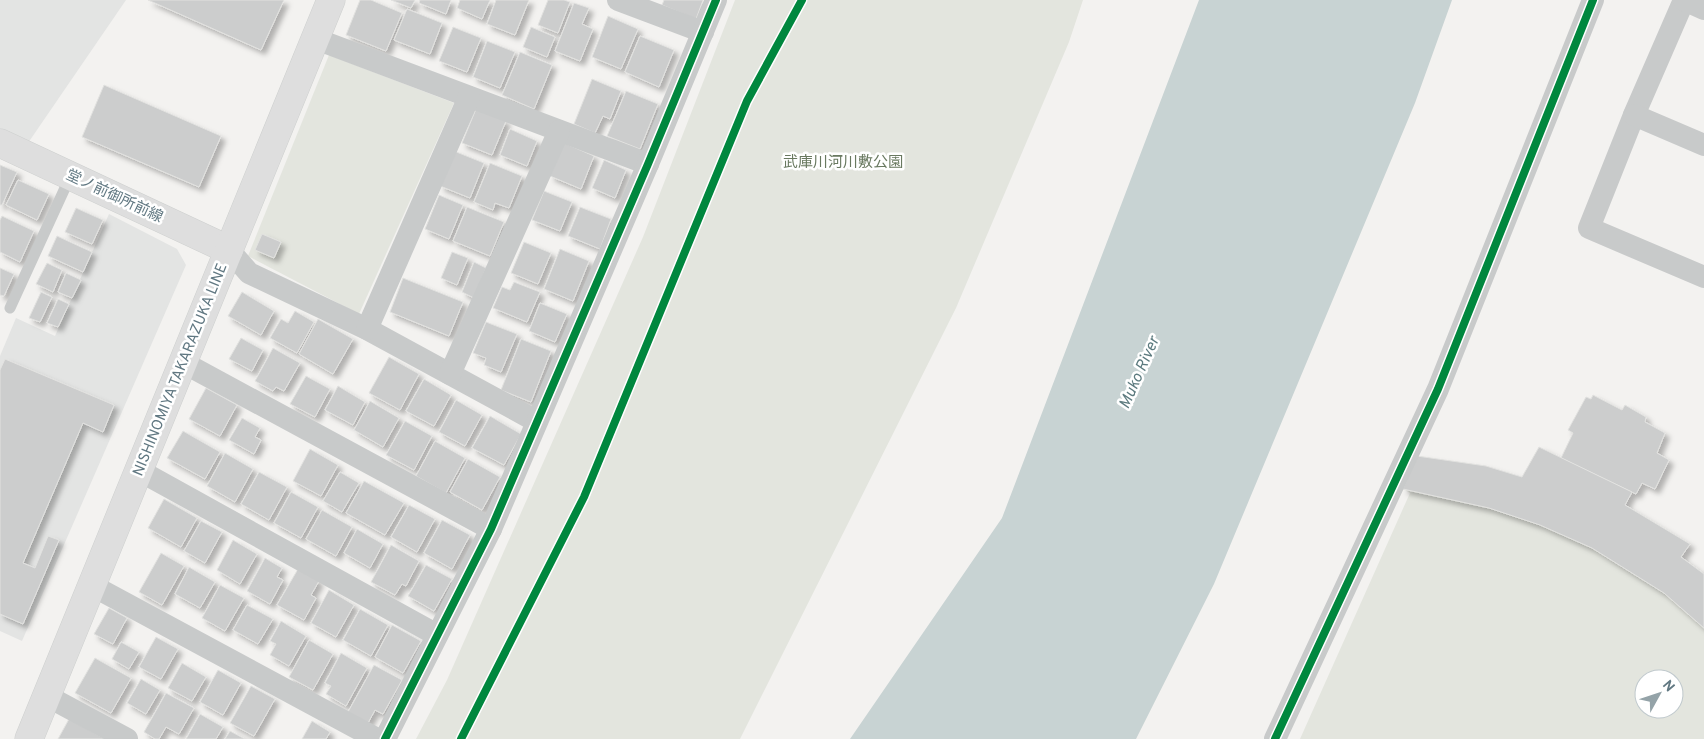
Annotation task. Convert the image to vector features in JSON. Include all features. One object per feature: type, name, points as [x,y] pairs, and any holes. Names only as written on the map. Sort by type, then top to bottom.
[{"type":"main road","name":"NISHINOMIYA TAKARAZUKA LINE","points":[[29,739],[140,472],[331,0]]},
{"type":"main road","name":"堂ノ前御所前線","points":[[0,143],[229,250]]},
{"type":"street","points":[[618,0],[703,32]]},
{"type":"street","points":[[385,739],[491,529],[648,164],[716,0]]},
{"type":"street","points":[[1275,739],[1438,389],[1593,0]]},
{"type":"street","points":[[1704,9],[1684,0],[1634,115],[1589,228],[1704,277]]},
{"type":"street","points":[[316,39],[648,164]]},
{"type":"street","points":[[367,329],[469,97]]},
{"type":"street","points":[[1634,115],[1704,145]]},
{"type":"street","points":[[450,374],[559,131]]},
{"type":"street","points":[[229,250],[249,272],[367,329],[536,421]]},
{"type":"street","points":[[184,363],[491,529]]},
{"type":"street","points":[[140,472],[437,635]]},
{"type":"street","points":[[92,586],[377,739]]},
{"type":"street","points":[[47,696],[127,739]]},
{"type":"lane","points":[[10,308],[70,177]]},
{"type":"shaded area","points":[[0,0],[126,0],[28,143],[0,131]]},
{"type":"shaded area","points":[[109,214],[177,249],[186,265],[22,641],[0,631],[0,356],[16,318],[55,336]]},
{"type":"green space","name":"武庫川河川敷公園","points":[[735,0],[1083,0],[1069,42],[956,308],[740,739],[416,739],[447,680],[643,237]]},
{"type":"green space","points":[[329,55],[454,103],[359,314],[248,256]]},
{"type":"green space","points":[[1539,447],[1632,492],[1625,505],[1690,544],[1681,557],[1704,574],[1704,739],[1300,739],[1410,493],[1403,489],[1417,456],[1486,466],[1522,477]]},
{"type":"water","name":"Muko River","points":[[1199,0],[1452,0],[1415,103],[1214,584],[1136,739],[850,739],[1002,518]]},
{"type":"building","points":[[148,0],[284,0],[261,50]]},
{"type":"building","points":[[360,0],[371,0],[402,13],[386,51],[346,35]]},
{"type":"building","points":[[391,0],[415,0],[411,8]]},
{"type":"building","points":[[420,0],[451,0],[446,14],[419,3]]},
{"type":"building","points":[[460,0],[490,0],[482,19],[457,8]]},
{"type":"building","points":[[496,0],[529,0],[515,35],[487,24]]},
{"type":"building","points":[[548,0],[570,2],[558,33],[538,25]]},
{"type":"building","points":[[664,0],[703,0],[696,19],[662,5]]},
{"type":"building","points":[[574,3],[589,8],[582,24],[593,29],[580,61],[555,51]]},
{"type":"building","points":[[407,9],[442,23],[430,54],[394,40]]},
{"type":"building","points":[[608,16],[638,29],[621,69],[592,57]]},
{"type":"building","points":[[453,27],[481,38],[467,72],[439,61]]},
{"type":"building","points":[[531,27],[555,37],[547,57],[523,47]]},
{"type":"building","points":[[640,36],[674,50],[659,87],[625,72]]},
{"type":"building","points":[[487,41],[515,52],[500,88],[473,77]]},
{"type":"building","points":[[520,52],[552,65],[534,109],[502,95]]},
{"type":"building","points":[[592,79],[621,91],[610,119],[603,116],[595,133],[574,124]]},
{"type":"building","points":[[104,85],[221,136],[199,187],[82,137]]},
{"type":"building","points":[[626,91],[658,104],[640,149],[607,136]]},
{"type":"building","points":[[476,109],[506,121],[492,155],[462,143]]},
{"type":"building","points":[[510,129],[537,141],[527,166],[500,155]]},
{"type":"building","points":[[564,143],[594,156],[581,189],[550,176]]},
{"type":"building","points":[[454,151],[484,163],[470,198],[440,186]]},
{"type":"building","points":[[604,160],[626,170],[615,198],[592,188]]},
{"type":"building","points":[[490,163],[522,176],[509,208],[495,203],[493,210],[474,202]]},
{"type":"building","points":[[0,165],[17,172],[2,205],[0,205]]},
{"type":"building","points":[[18,180],[49,194],[37,220],[6,205]]},
{"type":"building","points":[[544,191],[572,202],[560,231],[532,220]]},
{"type":"building","points":[[439,195],[463,205],[449,239],[425,229]]},
{"type":"building","points":[[467,207],[504,222],[490,256],[453,241]]},
{"type":"building","points":[[580,207],[611,219],[600,249],[568,236]]},
{"type":"building","points":[[76,208],[103,220],[92,244],[65,232]]},
{"type":"building","points":[[2,216],[34,231],[20,262],[0,252],[0,220]]},
{"type":"building","points":[[262,234],[281,242],[274,258],[255,250]]},
{"type":"building","points":[[57,236],[92,252],[83,272],[48,256]]},
{"type":"building","points":[[524,242],[551,253],[538,284],[511,273]]},
{"type":"building","points":[[560,249],[589,261],[573,301],[544,289]]},
{"type":"building","points":[[452,252],[468,258],[457,285],[441,278]]},
{"type":"building","points":[[474,262],[486,268],[474,298],[462,292]]},
{"type":"building","points":[[47,263],[62,270],[53,292],[36,284]]},
{"type":"building","points":[[0,268],[14,274],[4,296],[0,295]]},
{"type":"building","points":[[66,273],[81,280],[72,298],[58,292]]},
{"type":"building","points":[[403,278],[463,302],[449,336],[390,312]]},
{"type":"building","points":[[514,282],[540,292],[527,322],[493,308],[502,287],[510,290]]},
{"type":"building","points":[[41,292],[52,297],[40,322],[29,318]]},
{"type":"building","points":[[242,292],[274,311],[261,335],[228,316]]},
{"type":"building","points":[[58,299],[69,304],[58,327],[47,323]]},
{"type":"building","points":[[540,303],[567,314],[555,342],[529,331]]},
{"type":"building","points":[[295,311],[314,322],[297,353],[270,338],[281,319],[288,323]]},
{"type":"building","points":[[318,319],[353,339],[333,374],[299,354]]},
{"type":"building","points":[[486,322],[517,334],[501,372],[484,365],[486,358],[473,353]]},
{"type":"building","points":[[241,338],[263,350],[252,371],[229,359]]},
{"type":"building","points":[[521,339],[551,351],[531,402],[501,390]]},
{"type":"building","points":[[273,348],[300,363],[284,391],[276,387],[273,391],[255,381]]},
{"type":"building","points":[[389,357],[419,374],[400,410],[369,393]]},
{"type":"building","points":[[5,359],[114,405],[103,432],[83,423],[23,563],[35,568],[48,536],[59,540],[23,624],[0,614],[0,370]]},
{"type":"building","points":[[306,376],[330,389],[315,417],[290,404]]},
{"type":"building","points":[[424,379],[451,395],[434,426],[406,411]]},
{"type":"building","points":[[338,386],[365,402],[353,425],[325,410]]},
{"type":"building","points":[[206,388],[237,405],[220,436],[189,419]]},
{"type":"building","points":[[1593,395],[1622,410],[1625,405],[1646,417],[1645,422],[1665,433],[1657,453],[1669,460],[1655,489],[1642,483],[1636,494],[1561,458],[1573,433],[1568,430],[1586,397],[1591,399]]},
{"type":"building","points":[[456,400],[482,415],[465,446],[439,432]]},
{"type":"building","points":[[370,401],[399,418],[383,447],[354,430]]},
{"type":"building","points":[[490,416],[521,434],[504,465],[472,448]]},
{"type":"building","points":[[242,418],[260,428],[255,437],[261,440],[254,454],[229,440]]},
{"type":"building","points":[[405,421],[432,436],[414,470],[386,455]]},
{"type":"building","points":[[183,431],[220,452],[205,479],[167,458]]},
{"type":"building","points":[[435,441],[465,458],[446,493],[416,476]]},
{"type":"building","points":[[1539,447],[1632,492],[1625,505],[1690,544],[1681,557],[1704,574],[1704,628],[1664,593],[1592,548],[1540,525],[1489,508],[1403,489],[1417,456],[1486,466],[1522,477]]},
{"type":"building","points":[[310,449],[338,465],[321,496],[293,481]]},
{"type":"building","points":[[225,453],[253,469],[235,502],[207,486]]},
{"type":"building","points":[[468,459],[500,477],[482,510],[450,492]]},
{"type":"building","points":[[259,472],[287,487],[269,520],[241,504]]},
{"type":"building","points":[[340,472],[359,483],[342,512],[323,501]]},
{"type":"building","points":[[364,481],[404,503],[385,535],[346,513]]},
{"type":"building","points":[[291,492],[318,507],[301,538],[274,523]]},
{"type":"building","points":[[164,499],[197,518],[181,547],[148,528]]},
{"type":"building","points":[[409,505],[435,519],[417,552],[391,537]]},
{"type":"building","points":[[322,510],[352,527],[336,556],[306,539]]},
{"type":"building","points":[[442,520],[470,535],[452,569],[424,553]]},
{"type":"building","points":[[201,521],[222,532],[205,563],[184,551]]},
{"type":"building","points":[[357,529],[383,544],[370,568],[344,553]]},
{"type":"building","points":[[233,540],[257,554],[240,584],[217,570]]},
{"type":"building","points":[[391,545],[419,561],[406,586],[402,584],[395,595],[371,582]]},
{"type":"building","points":[[161,553],[184,566],[162,605],[139,592]]},
{"type":"building","points":[[265,558],[282,568],[277,577],[283,580],[270,604],[247,591]]},
{"type":"building","points":[[426,565],[452,579],[434,611],[408,596]]},
{"type":"building","points":[[189,567],[215,582],[200,608],[175,594]]},
{"type":"building","points":[[298,569],[319,581],[311,595],[316,598],[304,620],[277,605]]},
{"type":"building","points":[[220,585],[244,598],[225,631],[202,618]]},
{"type":"building","points":[[329,590],[354,605],[336,637],[311,623]]},
{"type":"building","points":[[247,605],[273,619],[258,644],[233,630]]},
{"type":"building","points":[[109,608],[127,618],[113,644],[94,634]]},
{"type":"building","points":[[360,609],[388,625],[371,656],[343,640]]},
{"type":"building","points":[[281,621],[306,636],[289,666],[270,655],[276,644],[270,641]]},
{"type":"building","points":[[392,625],[421,641],[403,673],[375,657]]},
{"type":"building","points":[[156,637],[178,649],[161,679],[139,667]]},
{"type":"building","points":[[309,640],[333,654],[313,690],[289,677]]},
{"type":"building","points":[[121,642],[139,652],[129,669],[112,659]]},
{"type":"building","points":[[341,653],[367,668],[346,706],[326,694],[331,686],[325,683]]},
{"type":"building","points":[[95,658],[131,678],[111,713],[75,693]]},
{"type":"building","points":[[182,663],[206,677],[192,701],[168,688]]},
{"type":"building","points":[[374,665],[402,680],[383,714],[375,710],[368,723],[348,712]]},
{"type":"building","points":[[218,670],[241,683],[223,715],[200,702]]},
{"type":"building","points":[[141,679],[160,690],[146,714],[127,703]]},
{"type":"building","points":[[251,686],[275,699],[254,736],[230,723]]},
{"type":"building","points":[[166,693],[194,708],[179,734],[166,727],[159,739],[155,739],[144,732]]},
{"type":"building","points":[[200,714],[223,727],[216,739],[186,739]]},
{"type":"building","points":[[69,719],[105,739],[58,739]]},
{"type":"building","points":[[312,721],[330,732],[326,739],[302,739]]},
{"type":"building","points":[[230,731],[245,739],[225,739]]},
{"type":"cycle path","points":[[385,739],[491,529],[648,164],[716,0]]},
{"type":"cycle path","points":[[461,739],[584,497],[747,101],[802,0]]},
{"type":"cycle path","points":[[1275,739],[1438,389],[1593,0]]}]
